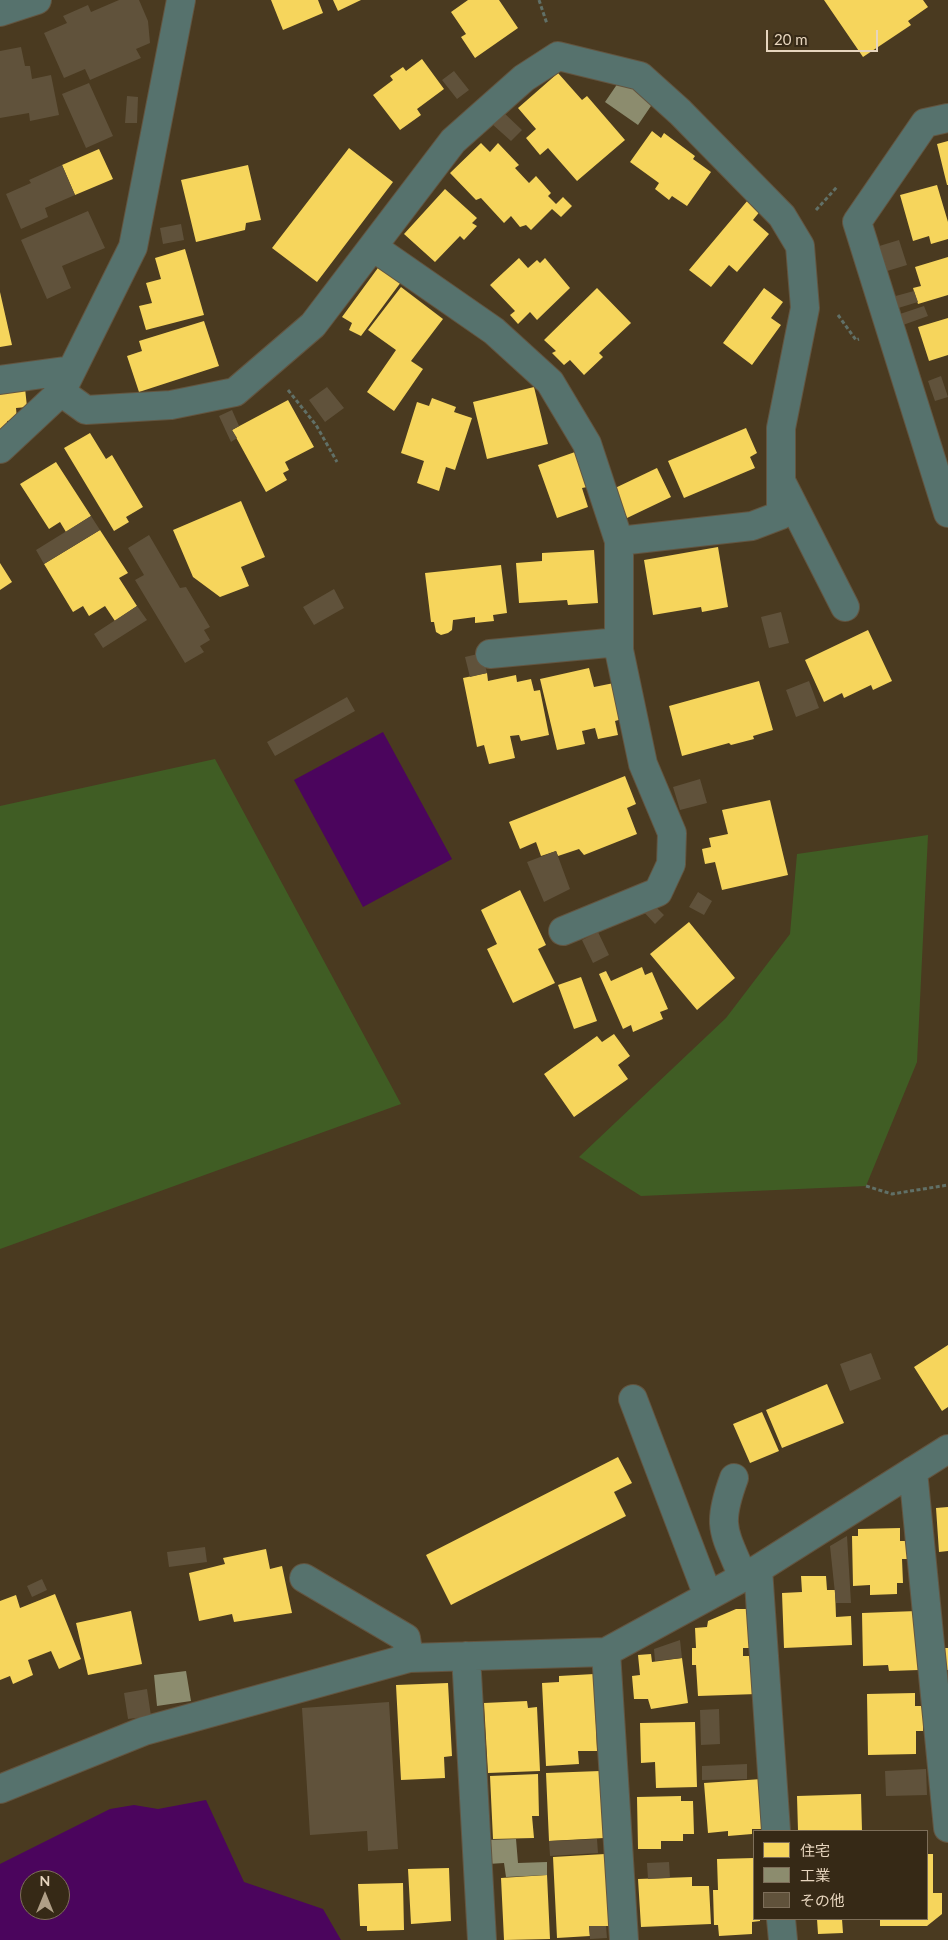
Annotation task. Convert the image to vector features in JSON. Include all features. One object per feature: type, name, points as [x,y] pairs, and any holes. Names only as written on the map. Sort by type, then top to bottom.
[{"type":"street","points":[[0,12],[37,0]]},
{"type":"street","points":[[0,449],[66,381],[133,247],[181,0]]},
{"type":"street","points":[[66,381],[86,410],[171,405],[235,392],[313,325],[453,141],[524,78],[558,56],[640,76],[680,112],[782,216],[800,246],[805,308],[781,428],[781,515],[752,526],[619,541]]},
{"type":"street","points":[[948,118],[925,123],[857,222],[948,514]]},
{"type":"street","points":[[373,247],[494,331],[550,382],[587,444],[619,541],[619,642],[643,764],[672,833],[671,864],[658,892],[562,931]]},
{"type":"street","points":[[0,380],[66,381]]},
{"type":"street","points":[[780,480],[845,607]]},
{"type":"street","points":[[490,654],[619,642]]},
{"type":"street","points":[[633,1399],[708,1596]]},
{"type":"street","points":[[0,1789],[144,1731],[409,1658],[606,1652],[751,1573],[948,1449]]},
{"type":"street","points":[[913,1471],[948,1828]]},
{"type":"street","points":[[734,1478],[724,1506],[723,1528],[751,1573],[776,1830]]},
{"type":"street","points":[[304,1578],[406,1638],[409,1658]]},
{"type":"street","points":[[606,1652],[624,1940]]},
{"type":"street","points":[[466,1656],[482,1940]]},
{"type":"street","points":[[781,1920],[783,1940]]},
{"type":"path","points":[[268,364],[316,425],[337,462]]},
{"type":"path","points":[[866,1186],[892,1194],[948,1185]]},
{"type":"green space","points":[[215,759],[401,1104],[0,1249],[0,806]]},
{"type":"green space","points":[[928,835],[917,1062],[866,1186],[641,1196],[579,1157],[726,1018],[790,934],[797,854]]},
{"type":"shaded area","points":[[383,732],[452,859],[363,907],[294,780]]},
{"type":"shaded area","points":[[206,1800],[244,1882],[323,1909],[341,1940],[0,1940],[0,1864],[110,1809],[134,1805],[158,1809]]},
{"type":"building: 住宅","points":[[271,0],[318,0],[323,13],[283,30]]},
{"type":"building: 住宅","points":[[333,0],[361,0],[338,11]]},
{"type":"building: 住宅","points":[[468,0],[499,0],[518,28],[475,58],[461,37],[466,34],[451,12]]},
{"type":"building: 住宅","points":[[824,0],[923,0],[928,7],[908,21],[911,25],[863,57]]},
{"type":"building: 住宅","points":[[422,59],[444,89],[417,109],[421,115],[400,130],[373,95],[393,80],[390,76],[403,67],[406,71]]},
{"type":"building: 住宅","points":[[558,73],[582,100],[587,96],[625,140],[577,181],[548,148],[540,155],[526,138],[536,129],[518,108]]},
{"type":"building: 住宅","points":[[652,131],[661,138],[664,133],[695,156],[693,159],[711,172],[687,206],[672,196],[669,200],[655,189],[659,183],[630,162]]},
{"type":"building: 住宅","points":[[948,141],[948,185],[947,185],[937,144]]},
{"type":"building: 住宅","points":[[481,143],[490,152],[498,143],[519,165],[515,168],[529,183],[536,176],[551,193],[548,196],[556,204],[563,197],[572,206],[561,217],[552,209],[531,230],[526,225],[520,227],[511,216],[504,223],[481,198],[476,200],[450,173]]},
{"type":"building: 住宅","points":[[349,148],[393,182],[317,282],[272,248]]},
{"type":"building: 住宅","points":[[99,149],[113,179],[75,195],[62,165]]},
{"type":"building: 住宅","points":[[248,165],[261,220],[246,223],[245,230],[196,242],[181,180]]},
{"type":"building: 住宅","points":[[937,185],[948,222],[948,239],[931,244],[929,236],[913,241],[900,195]]},
{"type":"building: 住宅","points":[[445,189],[477,218],[472,223],[477,226],[464,240],[460,236],[435,262],[404,234]]},
{"type":"building: 住宅","points":[[748,200],[761,210],[753,220],[769,234],[737,272],[729,265],[711,287],[689,270]]},
{"type":"building: 住宅","points":[[185,249],[204,315],[146,330],[139,306],[152,303],[146,283],[161,279],[155,258]]},
{"type":"building: 住宅","points":[[948,257],[948,295],[918,304],[913,288],[921,286],[915,267]]},
{"type":"building: 住宅","points":[[519,258],[528,268],[537,260],[540,263],[545,258],[570,288],[537,320],[530,312],[518,324],[510,315],[515,311],[490,285]]},
{"type":"building: 住宅","points":[[383,261],[404,278],[361,336],[349,330],[352,323],[342,317]]},
{"type":"building: 住宅","points":[[401,287],[443,319],[411,361],[423,369],[394,411],[367,392],[396,350],[368,330]]},
{"type":"building: 住宅","points":[[597,288],[631,323],[599,353],[603,357],[584,375],[570,360],[564,365],[552,353],[556,351],[544,340]]},
{"type":"building: 住宅","points":[[764,288],[783,302],[771,318],[781,325],[752,365],[723,343]]},
{"type":"building: 住宅","points":[[0,292],[12,345],[0,347]]},
{"type":"building: 住宅","points":[[948,318],[948,355],[929,361],[918,327]]},
{"type":"building: 住宅","points":[[204,321],[219,366],[139,392],[127,356],[142,351],[139,341]]},
{"type":"building: 住宅","points":[[534,387],[548,444],[487,459],[473,402]]},
{"type":"building: 住宅","points":[[25,388],[27,407],[16,408],[17,420],[7,421],[9,430],[0,431],[0,392]]},
{"type":"building: 住宅","points":[[432,398],[456,407],[454,412],[472,418],[455,470],[446,467],[439,491],[417,483],[424,461],[401,453],[417,402],[429,406]]},
{"type":"building: 住宅","points":[[288,400],[314,447],[285,462],[289,470],[283,473],[287,480],[266,492],[232,430]]},
{"type":"building: 住宅","points":[[746,428],[757,453],[750,457],[755,468],[684,498],[668,461]]},
{"type":"building: 住宅","points":[[90,433],[106,459],[112,455],[143,507],[126,517],[129,522],[114,531],[64,448]]},
{"type":"building: 住宅","points":[[575,452],[587,487],[582,488],[588,507],[557,518],[538,465]]},
{"type":"building: 住宅","points":[[56,462],[91,516],[66,532],[60,522],[49,529],[20,484]]},
{"type":"building: 住宅","points":[[657,468],[671,497],[627,518],[613,489]]},
{"type":"building: 住宅","points":[[241,501],[265,557],[241,567],[249,586],[220,597],[193,577],[173,530]]},
{"type":"building: 住宅","points":[[100,530],[128,573],[119,578],[137,606],[115,621],[105,606],[89,616],[83,606],[73,612],[44,564]]},
{"type":"building: 住宅","points":[[718,547],[728,607],[702,612],[701,607],[653,615],[644,560]]},
{"type":"building: 住宅","points":[[594,550],[598,603],[568,605],[567,600],[519,603],[516,563],[542,561],[542,553]]},
{"type":"building: 住宅","points":[[0,563],[12,582],[0,590]]},
{"type":"building: 住宅","points":[[501,565],[507,613],[493,615],[494,621],[475,623],[475,617],[453,620],[452,630],[448,633],[441,635],[436,632],[434,622],[431,622],[425,573]]},
{"type":"building: 住宅","points":[[868,630],[892,681],[873,690],[871,685],[844,698],[842,693],[824,702],[805,660]]},
{"type":"building: 住宅","points":[[589,668],[594,687],[614,683],[622,719],[615,721],[618,735],[598,739],[595,728],[582,731],[585,744],[557,750],[540,679]]},
{"type":"building: 住宅","points":[[487,673],[488,681],[516,675],[517,682],[531,679],[534,691],[540,690],[549,735],[521,741],[519,735],[510,736],[515,758],[489,764],[484,745],[477,747],[463,678]]},
{"type":"building: 住宅","points":[[759,681],[773,730],[753,736],[754,739],[731,745],[729,743],[682,756],[669,706]]},
{"type":"building: 住宅","points":[[625,776],[636,804],[627,808],[637,834],[584,855],[579,849],[558,856],[556,851],[541,856],[536,842],[520,849],[509,822]]},
{"type":"building: 住宅","points":[[770,800],[788,875],[722,890],[715,862],[705,864],[702,849],[711,847],[709,838],[728,834],[722,810]]},
{"type":"building: 住宅","points":[[520,890],[546,945],[538,949],[555,983],[513,1003],[487,949],[497,944],[481,910]]},
{"type":"building: 住宅","points":[[689,922],[735,978],[697,1010],[650,954]]},
{"type":"building: 住宅","points":[[642,967],[645,975],[652,972],[668,1009],[660,1012],[663,1019],[633,1032],[631,1025],[623,1029],[599,974],[606,971],[611,981]]},
{"type":"building: 住宅","points":[[581,977],[597,1021],[574,1029],[558,985]]},
{"type":"building: 住宅","points":[[614,1034],[630,1056],[618,1065],[628,1079],[574,1117],[544,1074],[597,1036],[602,1042]]},
{"type":"building: 住宅","points":[[948,1345],[948,1407],[942,1411],[914,1367]]},
{"type":"building: 住宅","points":[[827,1384],[844,1423],[782,1448],[766,1410]]},
{"type":"building: 住宅","points":[[762,1412],[779,1451],[750,1463],[733,1424]]},
{"type":"building: 住宅","points":[[618,1457],[632,1483],[614,1492],[626,1516],[451,1605],[426,1555]]},
{"type":"building: 住宅","points":[[948,1507],[948,1551],[939,1552],[936,1508]]},
{"type":"building: 住宅","points":[[900,1528],[900,1541],[908,1541],[909,1559],[902,1559],[903,1583],[897,1583],[897,1594],[870,1595],[870,1585],[853,1586],[852,1536],[858,1536],[858,1529]]},
{"type":"building: 住宅","points":[[266,1549],[270,1569],[282,1566],[292,1613],[234,1622],[232,1614],[199,1621],[189,1573],[225,1564],[223,1558]]},
{"type":"building: 住宅","points":[[801,1576],[826,1576],[827,1590],[835,1590],[836,1617],[851,1616],[852,1645],[784,1648],[782,1593],[802,1592]]},
{"type":"building: 住宅","points":[[55,1594],[81,1659],[59,1669],[51,1651],[28,1660],[33,1675],[13,1684],[10,1676],[0,1680],[0,1601],[16,1595],[20,1608]]},
{"type":"building: 住宅","points":[[736,1609],[752,1609],[754,1648],[743,1648],[743,1656],[755,1656],[757,1694],[698,1696],[696,1665],[692,1665],[692,1648],[696,1648],[695,1628],[707,1627],[708,1621]]},
{"type":"building: 住宅","points":[[131,1611],[142,1664],[88,1675],[76,1623]]},
{"type":"building: 住宅","points":[[917,1611],[919,1670],[889,1671],[888,1665],[863,1666],[862,1613]]},
{"type":"building: 住宅","points":[[943,1648],[948,1648],[948,1670],[943,1670]]},
{"type":"building: 住宅","points":[[651,1654],[652,1662],[682,1658],[688,1703],[651,1709],[648,1699],[634,1699],[632,1676],[640,1675],[638,1655]]},
{"type":"building: 住宅","points":[[594,1674],[597,1751],[578,1751],[579,1764],[546,1766],[542,1683],[559,1682],[559,1676]]},
{"type":"building: 住宅","points":[[448,1683],[452,1756],[444,1757],[445,1778],[401,1780],[396,1685]]},
{"type":"building: 住宅","points":[[915,1693],[915,1706],[923,1706],[923,1731],[916,1731],[916,1754],[868,1755],[867,1694]]},
{"type":"building: 住宅","points":[[527,1701],[528,1708],[537,1707],[540,1771],[488,1773],[484,1703]]},
{"type":"building: 住宅","points":[[695,1722],[697,1787],[656,1788],[655,1762],[641,1763],[640,1723]]},
{"type":"building: 住宅","points":[[600,1771],[604,1838],[549,1841],[546,1773]]},
{"type":"building: 住宅","points":[[538,1774],[539,1816],[532,1816],[534,1838],[493,1839],[490,1776]]},
{"type":"building: 住宅","points":[[762,1779],[768,1829],[752,1829],[752,1834],[728,1836],[728,1831],[708,1833],[704,1783]]},
{"type":"building: 住宅","points":[[861,1794],[862,1830],[798,1830],[797,1796]]},
{"type":"building: 住宅","points":[[681,1796],[681,1801],[693,1801],[694,1834],[683,1834],[683,1841],[661,1841],[661,1849],[638,1849],[637,1797]]},
{"type":"building: 住宅","points":[[605,1854],[609,1926],[589,1926],[590,1936],[557,1938],[553,1857]]},
{"type":"building: 住宅","points":[[928,1854],[933,1854],[933,1893],[942,1893],[942,1914],[927,1926],[880,1926],[880,1920],[928,1920]]},
{"type":"building: 住宅","points":[[753,1858],[753,1920],[760,1921],[752,1922],[752,1934],[719,1936],[718,1925],[714,1925],[713,1890],[718,1890],[717,1859]]},
{"type":"building: 住宅","points":[[449,1868],[451,1921],[411,1924],[408,1869]]},
{"type":"building: 住宅","points":[[547,1875],[550,1939],[504,1940],[501,1878]]},
{"type":"building: 住宅","points":[[692,1877],[692,1886],[709,1886],[711,1924],[641,1927],[638,1879]]},
{"type":"building: 住宅","points":[[403,1883],[404,1930],[367,1931],[367,1926],[360,1926],[358,1884]]},
{"type":"building: 住宅","points":[[817,1920],[842,1920],[843,1933],[818,1934]]},
{"type":"building: 工業","points":[[620,80],[653,103],[638,125],[605,102]]},
{"type":"building: 工業","points":[[186,1671],[191,1701],[157,1706],[154,1675]]},
{"type":"building: 工業","points":[[516,1839],[518,1863],[547,1862],[547,1875],[506,1877],[504,1863],[488,1864],[486,1840]]},
{"type":"building: その他","points":[[119,0],[139,0],[148,21],[150,43],[136,49],[141,58],[90,80],[85,69],[64,78],[44,33],[67,23],[63,16],[88,5],[91,12]]},
{"type":"building: その他","points":[[21,47],[25,66],[30,66],[32,79],[51,75],[59,115],[30,121],[29,113],[0,118],[0,51]]},
{"type":"building: その他","points":[[454,71],[469,90],[457,99],[442,80]]},
{"type":"building: その他","points":[[89,83],[113,136],[86,148],[62,94]]},
{"type":"building: その他","points":[[127,96],[138,97],[137,123],[125,123]]},
{"type":"building: その他","points":[[503,112],[522,130],[511,141],[492,124]]},
{"type":"building: その他","points":[[62,165],[75,195],[45,208],[48,217],[21,229],[6,194],[31,183],[29,180]]},
{"type":"building: その他","points":[[88,211],[105,248],[62,266],[71,288],[47,299],[21,240]]},
{"type":"building: その他","points":[[181,224],[184,240],[163,244],[160,228]]},
{"type":"building: その他","points":[[899,240],[907,265],[884,272],[876,247]]},
{"type":"building: その他","points":[[914,291],[918,302],[895,309],[892,297]]},
{"type":"building: その他","points":[[924,306],[928,316],[903,325],[900,314]]},
{"type":"building: その他","points":[[941,376],[948,397],[935,401],[928,381]]},
{"type":"building: その他","points":[[327,387],[344,408],[325,422],[309,400]]},
{"type":"building: その他","points":[[232,410],[239,426],[232,430],[237,438],[231,442],[219,416]]},
{"type":"building: その他","points":[[91,516],[100,530],[44,564],[36,550]]},
{"type":"building: その他","points":[[149,535],[180,588],[186,587],[210,627],[204,630],[210,640],[200,646],[204,652],[185,663],[135,580],[144,575],[128,548]]},
{"type":"building: その他","points":[[334,589],[344,608],[314,625],[303,607]]},
{"type":"building: その他","points":[[137,606],[147,620],[103,648],[94,634]]},
{"type":"building: その他","points":[[781,612],[789,643],[769,648],[761,617]]},
{"type":"building: その他","points":[[482,653],[487,673],[470,677],[465,657]]},
{"type":"building: その他","points":[[809,681],[819,708],[796,717],[786,690]]},
{"type":"building: その他","points":[[347,697],[355,711],[275,756],[267,742]]},
{"type":"building: その他","points":[[700,779],[707,803],[680,810],[673,787]]},
{"type":"building: その他","points":[[556,851],[570,889],[544,902],[527,862]]},
{"type":"building: その他","points":[[698,892],[712,901],[704,915],[689,907]]},
{"type":"building: その他","points":[[651,902],[664,915],[655,924],[642,910]]},
{"type":"building: その他","points":[[598,932],[609,955],[593,963],[582,940]]},
{"type":"building: その他","points":[[871,1353],[881,1379],[850,1391],[840,1364]]},
{"type":"building: その他","points":[[847,1536],[851,1603],[836,1603],[830,1546]]},
{"type":"building: その他","points":[[205,1547],[207,1562],[169,1567],[167,1552]]},
{"type":"building: その他","points":[[42,1579],[47,1590],[32,1597],[27,1586]]},
{"type":"building: その他","points":[[680,1640],[682,1658],[655,1661],[654,1649]]},
{"type":"building: その他","points":[[147,1689],[151,1716],[128,1719],[124,1693]]},
{"type":"building: その他","points":[[389,1702],[398,1849],[368,1851],[367,1831],[310,1835],[302,1708]]},
{"type":"building: その他","points":[[719,1709],[720,1744],[701,1745],[700,1710]]},
{"type":"building: その他","points":[[747,1764],[747,1779],[702,1780],[702,1766]]},
{"type":"building: その他","points":[[926,1769],[927,1795],[886,1796],[885,1771]]},
{"type":"building: その他","points":[[597,1839],[598,1853],[550,1856],[549,1841]]},
{"type":"building: その他","points":[[669,1862],[670,1878],[648,1879],[647,1863]]},
{"type":"building: その他","points":[[589,1926],[606,1926],[607,1938],[590,1939]]}]
